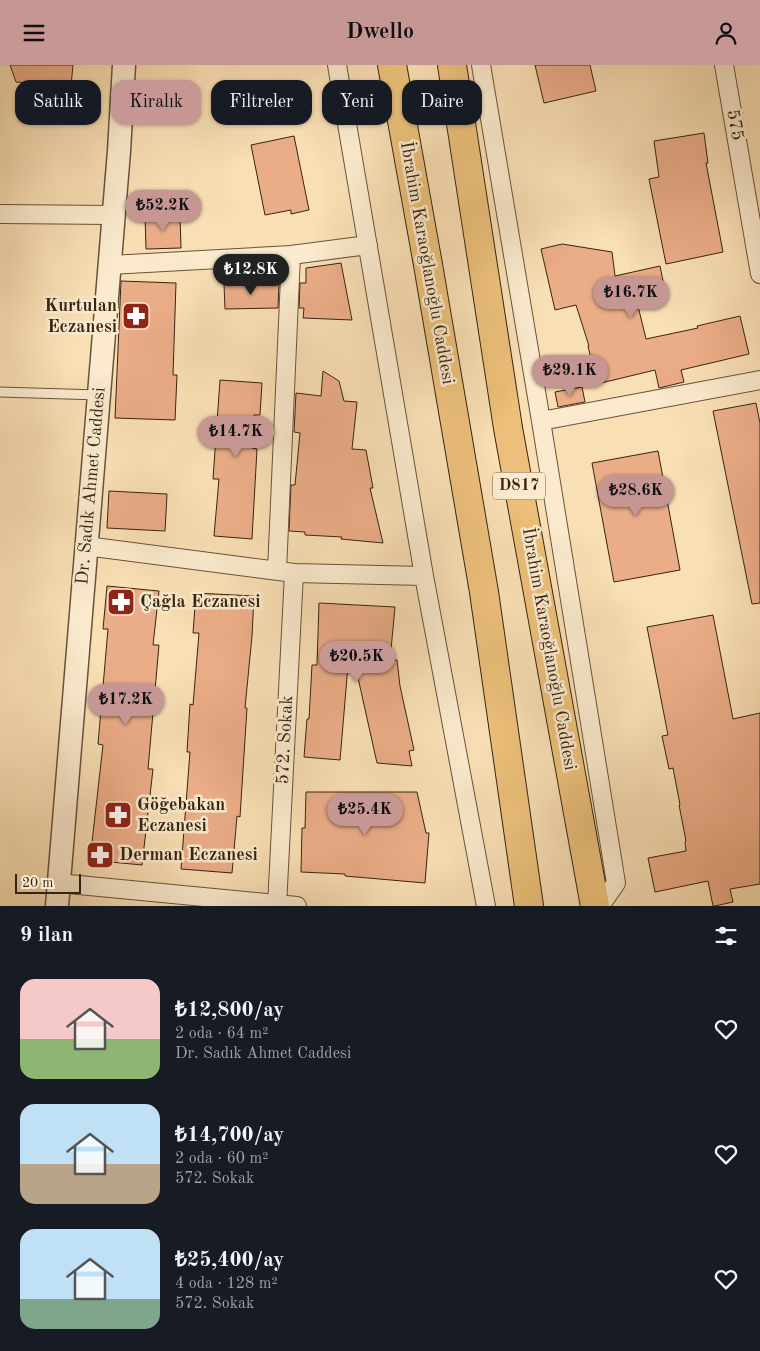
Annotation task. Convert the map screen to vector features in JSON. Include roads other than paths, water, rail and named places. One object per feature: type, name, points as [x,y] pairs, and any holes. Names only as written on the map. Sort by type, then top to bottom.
[{"type":"highway","name":"İbrahim Karaoğlanoğlu Caddesi","points":[[392,65],[484,592],[529,906]]},
{"type":"highway","name":"İbrahim Karaoğlanoğlu Caddesi","points":[[452,65],[508,428],[596,906]]},
{"type":"street","name":"Dr. Sadık Ahmet Caddesi","points":[[56,906],[110,265],[124,65]]},
{"type":"street","points":[[337,65],[424,576],[486,906]]},
{"type":"street","points":[[481,65],[616,883],[600,906]]},
{"type":"street","name":"575","points":[[724,65],[760,274]]},
{"type":"street","points":[[0,214],[114,215]]},
{"type":"street","points":[[110,265],[291,255],[368,245]]},
{"type":"street","name":"572. Sokak","points":[[277,905],[286,572],[291,255]]},
{"type":"street","points":[[541,421],[760,381]]},
{"type":"street","points":[[86,547],[286,572],[424,576]]},
{"type":"street","points":[[58,883],[297,906]]},
{"type":"lane","points":[[0,392],[99,395]]},
{"type":"place","name":"Kurtulan Eczanesi","points":[[136,316]]},
{"type":"place","name":"Çağla Eczanesi","points":[[121,602]]},
{"type":"place","name":"Göğebakan Eczanesi","points":[[118,815]]},
{"type":"place","name":"Derman Eczanesi","points":[[100,855]]}]
